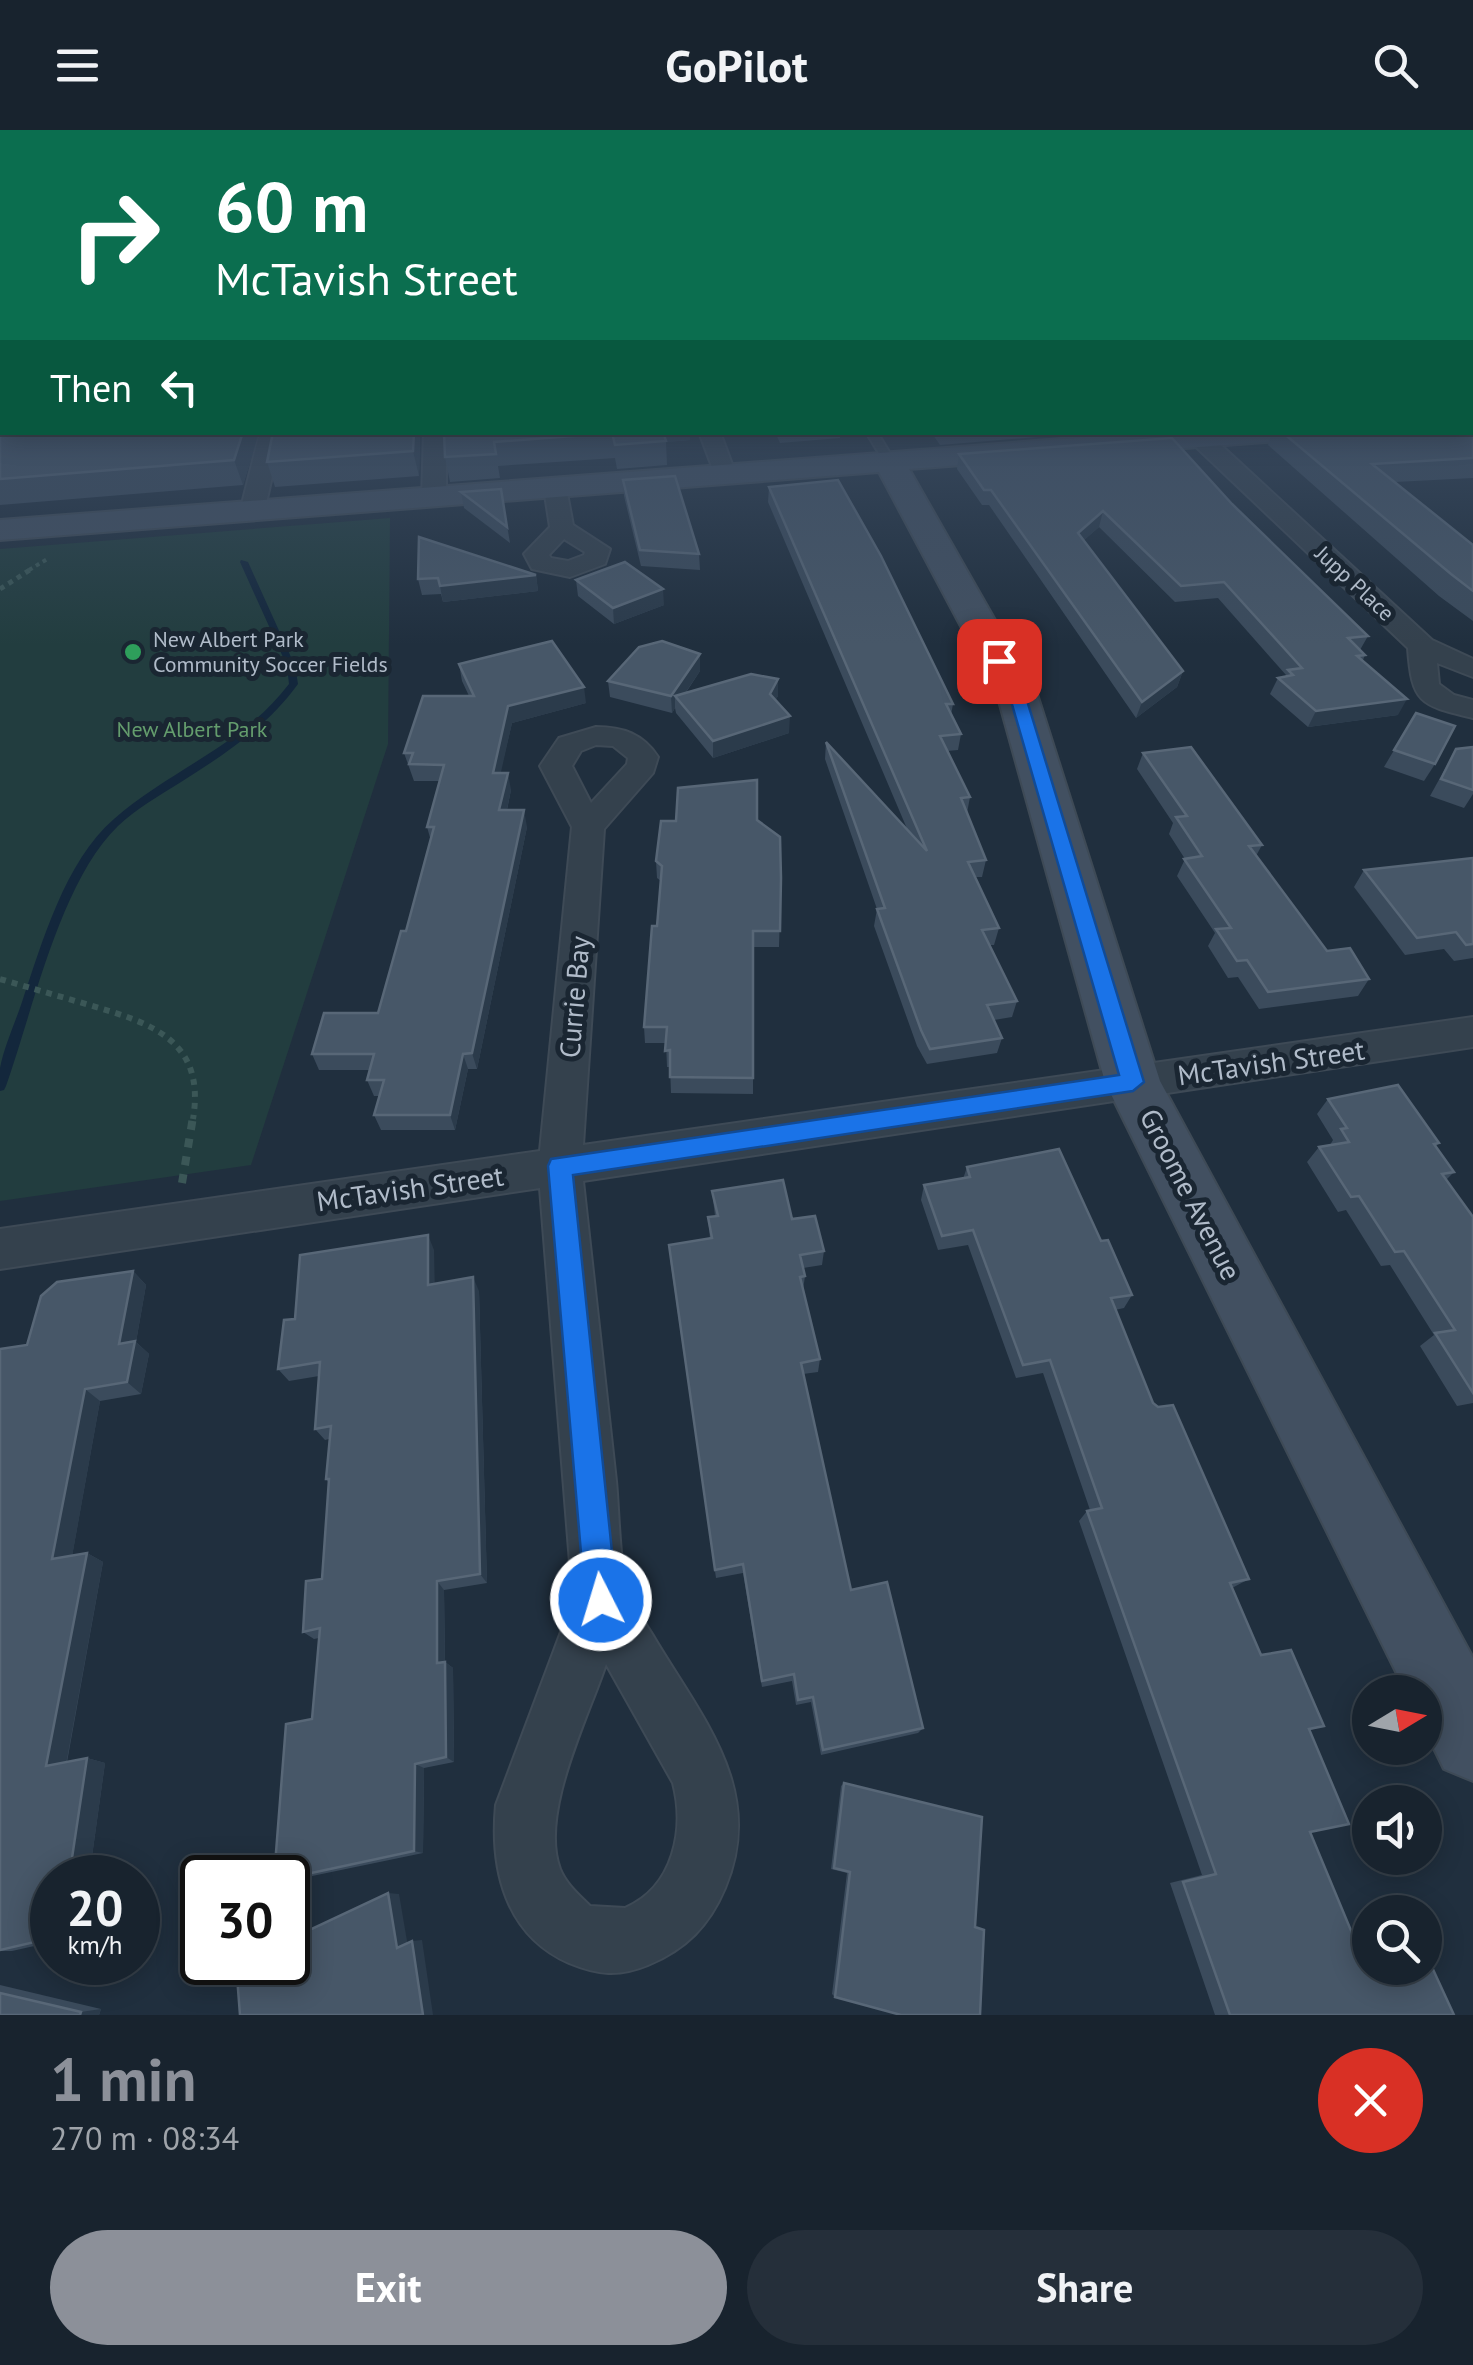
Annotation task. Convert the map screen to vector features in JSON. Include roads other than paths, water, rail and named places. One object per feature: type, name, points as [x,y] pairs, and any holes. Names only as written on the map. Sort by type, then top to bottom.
[{"type":"street","points":[[252,512],[262,469]]},
{"type":"street","points":[[434,469],[434,498]]},
{"type":"street","points":[[723,469],[725,475]]},
{"type":"street","points":[[0,530],[725,475],[760,469]]},
{"type":"street","name":"Groome Avenue","points":[[892,469],[1017,694],[1133,1082],[1473,1740]]},
{"type":"street","name":"Jupp Place","points":[[1234,469],[1422,646],[1473,669]]},
{"type":"street","points":[[555,488],[562,528]]},
{"type":"street","points":[[1422,646],[1424,687],[1444,702],[1473,709]]},
{"type":"street","name":"Currie Bay","points":[[588,827],[560,1166],[601,1600]]},
{"type":"street","name":"McTavish Street","points":[[0,1249],[1473,1032]]},
{"type":"street","points":[[601,1600],[700,1772],[709,1804],[708,1840],[698,1875],[680,1906],[656,1928],[626,1941],[595,1941],[567,1929],[545,1906],[529,1876],[524,1841],[527,1805],[601,1600]]},
{"type":"waterway","points":[[0,1086],[61,909],[95,845],[137,806],[258,724],[294,684],[291,666],[244,562]]},
{"type":"place","name":"New Albert Park Community Soccer Fields","points":[[133,652]]},
{"type":"park label","name":"New Albert Park","points":[[192,729]]}]
